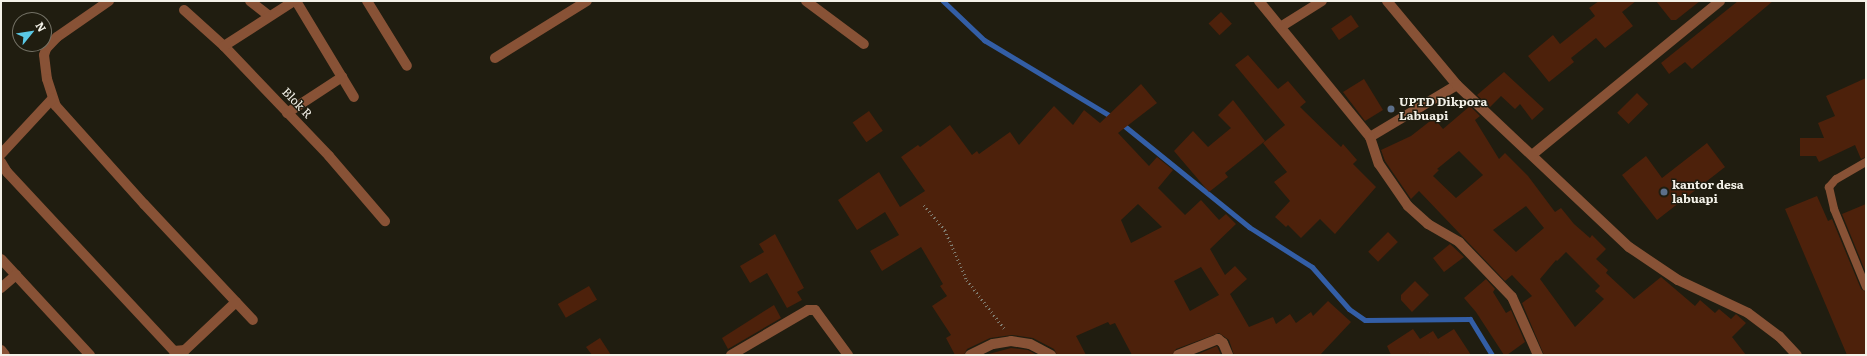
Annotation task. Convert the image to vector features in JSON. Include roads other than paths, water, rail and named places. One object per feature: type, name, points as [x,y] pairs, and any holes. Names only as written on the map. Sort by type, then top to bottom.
[{"type":"street","points":[[109,1],[49,44],[44,55],[44,63],[53,98],[65,118],[253,320]]},
{"type":"street","points":[[250,1],[269,16]]},
{"type":"street","points":[[224,46],[269,16],[295,1],[354,96]]},
{"type":"street","points":[[367,1],[407,66]]},
{"type":"street","points":[[495,58],[587,1]]},
{"type":"street","points":[[806,1],[864,44]]},
{"type":"street","points":[[1259,1],[1282,26],[1370,137],[1379,164],[1408,206],[1428,224],[1458,242],[1512,297],[1538,355]]},
{"type":"street","points":[[1282,26],[1322,1]]},
{"type":"street","points":[[1387,1],[1457,85],[1645,259],[1684,284],[1748,313],[1779,336],[1797,355]]},
{"type":"street","points":[[1532,155],[1720,1]]},
{"type":"street","name":"Blok R","points":[[184,10],[224,46],[287,112],[385,220]]},
{"type":"street","points":[[287,112],[342,77]]},
{"type":"street","points":[[1370,137],[1457,85]]},
{"type":"street","points":[[1,154],[53,98]]},
{"type":"street","points":[[1,162],[7,172],[174,351],[182,354],[236,302]]},
{"type":"street","points":[[1,259],[90,355]]},
{"type":"street","points":[[1,288],[16,275]]},
{"type":"street","points":[[731,355],[808,310],[815,310],[848,355]]},
{"type":"street","points":[[1178,355],[1218,339],[1224,342],[1228,355]]},
{"type":"street","points":[[970,355],[993,344],[1011,341],[1030,344],[1051,355]]},
{"type":"street","points":[[1,350],[5,355]]},
{"type":"lane","points":[[1866,162],[1836,179],[1828,187],[1834,209],[1866,287]]},
{"type":"waterway","points":[[943,1],[984,40],[1114,118]]},
{"type":"waterway","points":[[1122,124],[1249,227],[1312,267],[1349,309],[1365,320],[1470,319],[1492,355]]},
{"type":"place","name":"UPTD Dikpora Labuapi","points":[[1391,109]]},
{"type":"place","name":"kantor desa labuapi","points":[[1664,192]]}]
